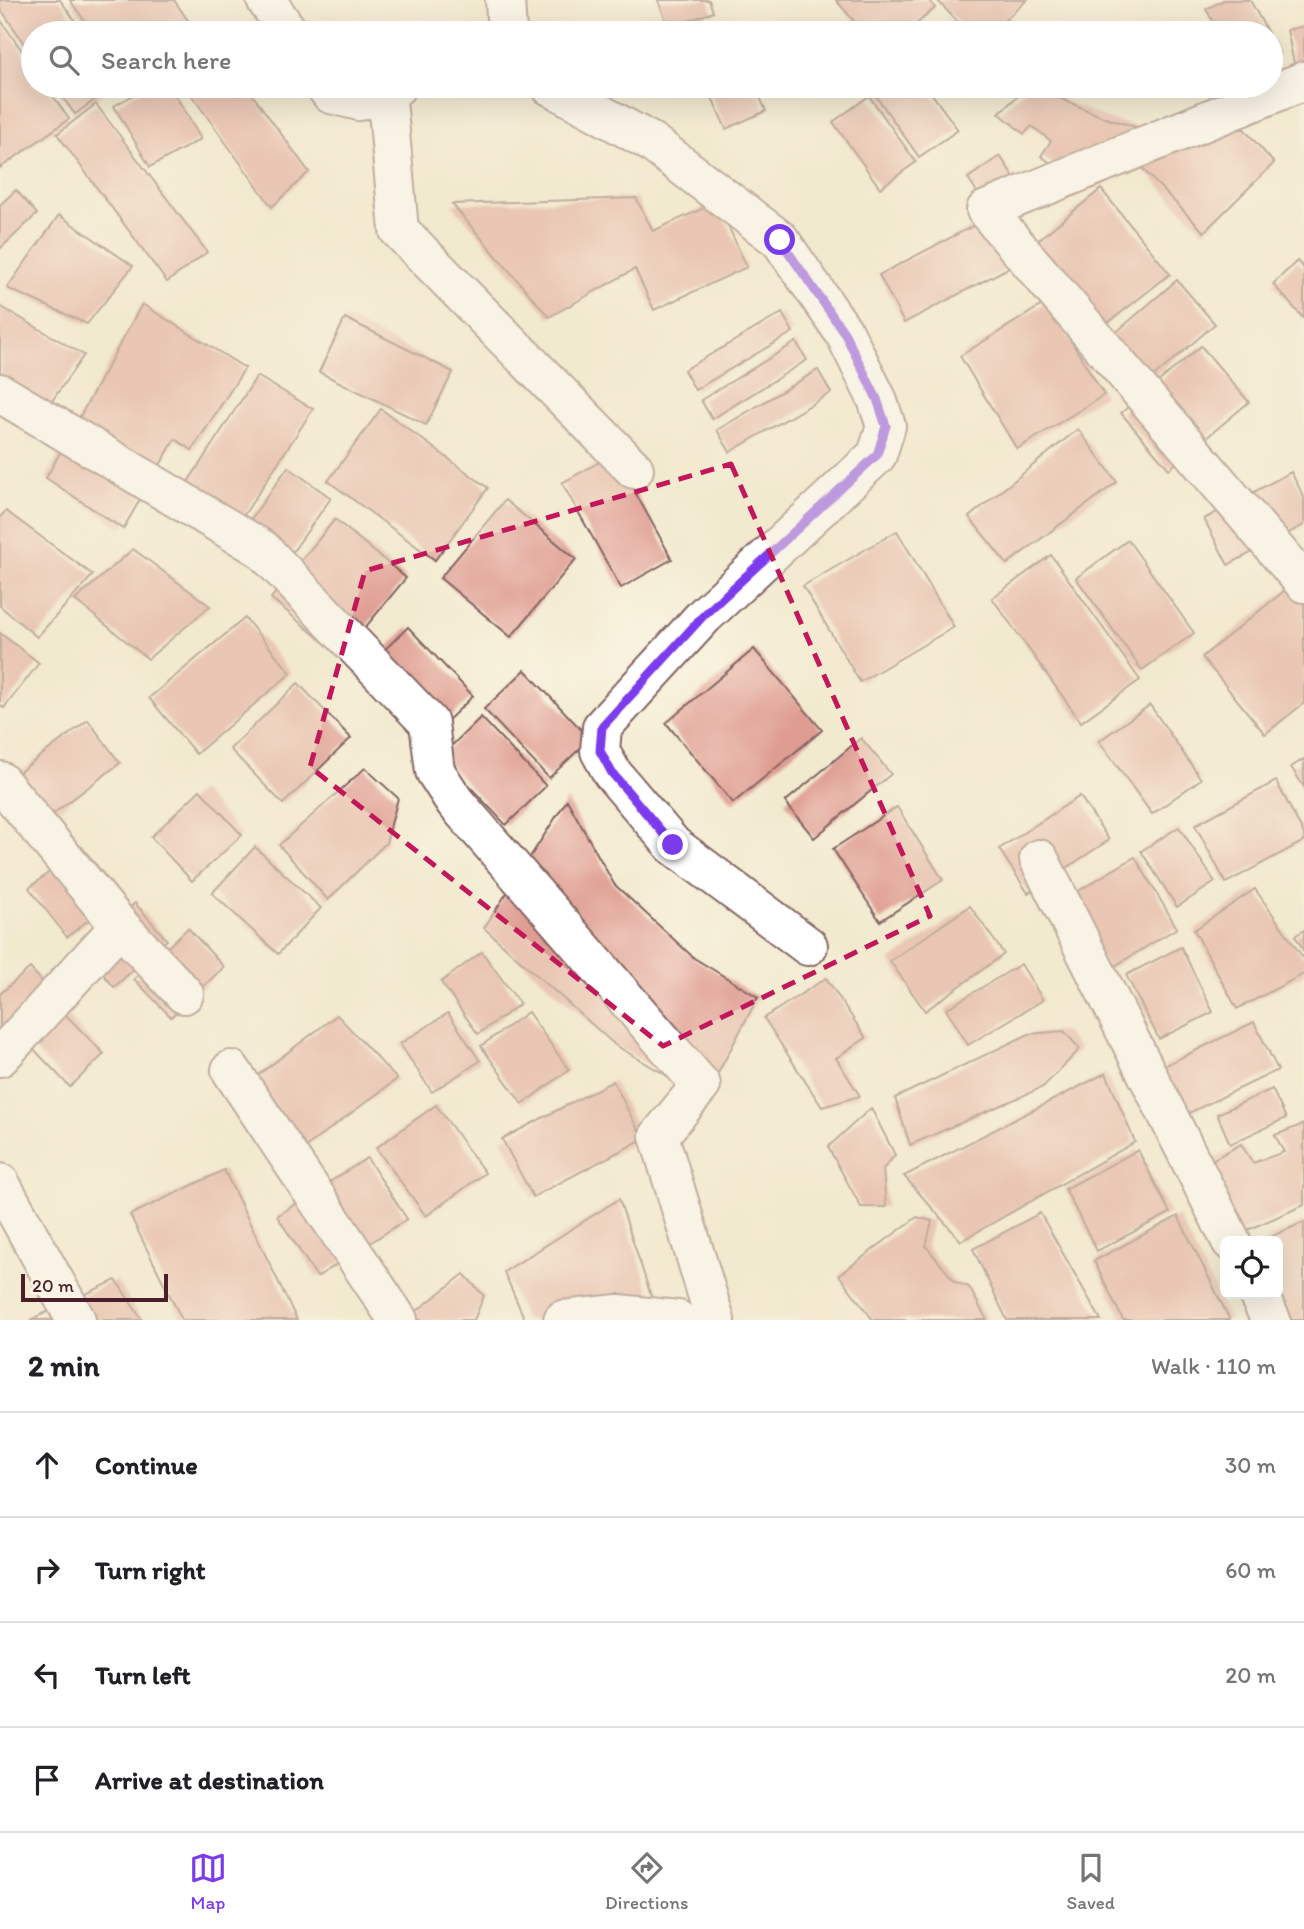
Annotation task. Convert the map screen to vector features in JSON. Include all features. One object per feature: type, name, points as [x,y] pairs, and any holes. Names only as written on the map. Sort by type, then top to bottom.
[{"type":"street","points":[[265,0],[280,21]]},
{"type":"street","points":[[505,0],[506,21]]},
{"type":"street","points":[[1283,90],[1304,81]]},
{"type":"street","points":[[347,98],[359,101],[366,98]]},
{"type":"street","points":[[393,98],[399,230],[634,469]]},
{"type":"street","points":[[572,98],[651,142],[780,240],[845,334],[877,399],[886,426],[877,455],[704,615],[602,727],[600,751],[612,773],[673,845],[808,946]]},
{"type":"street","points":[[1262,98],[986,210],[1304,583]]},
{"type":"street","points":[[0,393],[262,549],[429,723],[436,771],[455,802],[701,1085],[659,1136],[715,1320]]},
{"type":"street","points":[[0,781],[120,926],[184,994]]},
{"type":"street","points":[[1039,859],[1228,1236]]},
{"type":"street","points":[[0,1057],[120,926]]},
{"type":"street","points":[[231,1070],[398,1320]]},
{"type":"street","points":[[0,1183],[76,1320]]},
{"type":"street","points":[[1260,1299],[1271,1320]]},
{"type":"street","points":[[563,1320],[618,1314],[678,1320]]},
{"type":"highlighted area","points":[[731,464],[930,916],[663,1046],[310,767],[365,571]]},
{"type":"building","points":[[0,0],[60,0],[75,21],[21,21],[21,39],[0,8]]},
{"type":"building","points":[[70,0],[174,0],[188,21],[85,21]]},
{"type":"building","points":[[658,0],[709,0],[713,12],[688,21],[666,21]]},
{"type":"building","points":[[836,0],[929,0],[935,8],[920,21],[854,21]]},
{"type":"building","points":[[937,0],[1027,0],[1004,21],[957,21]]},
{"type":"building","points":[[1224,0],[1250,0],[1261,21],[1212,21],[1206,9]]},
{"type":"building","points":[[0,19],[21,50],[21,98],[54,98],[69,119],[0,168]]},
{"type":"building","points":[[1304,26],[1304,71],[1296,73],[1287,30]]},
{"type":"building","points":[[63,98],[97,98],[75,114]]},
{"type":"building","points":[[128,98],[177,98],[201,139],[150,167],[114,106]]},
{"type":"building","points":[[194,98],[255,98],[309,172],[272,207]]},
{"type":"building","points":[[712,98],[760,98],[766,111],[726,129]]},
{"type":"building","points":[[866,98],[870,98],[916,162],[880,188],[833,122]]},
{"type":"building","points":[[878,98],[935,98],[958,130],[919,157]]},
{"type":"building","points":[[1016,98],[1059,98],[1105,118],[1140,128],[1081,185],[1041,156],[1051,141],[1032,126],[1024,134],[999,113]]},
{"type":"building","points":[[96,104],[207,252],[167,282],[57,134]]},
{"type":"building","points":[[1244,129],[1274,163],[1204,232],[1132,158],[1155,134]]},
{"type":"building","points":[[1000,156],[1031,203],[998,224],[968,178]]},
{"type":"building","points":[[1101,189],[1170,274],[1090,337],[1022,253]]},
{"type":"building","points":[[16,190],[37,214],[0,249],[0,205]]},
{"type":"building","points":[[636,198],[653,231],[717,202],[747,267],[654,310],[635,269],[549,317],[452,204]]},
{"type":"building","points":[[59,215],[133,266],[87,324],[7,288]]},
{"type":"building","points":[[988,218],[1014,265],[904,323],[879,275]]},
{"type":"building","points":[[1297,261],[1304,268],[1304,319],[1273,284]]},
{"type":"building","points":[[1177,280],[1215,324],[1130,397],[1092,353]]},
{"type":"building","points":[[1047,302],[1104,395],[1017,449],[960,356]]},
{"type":"building","points":[[142,304],[245,368],[192,450],[175,439],[123,529],[46,478]]},
{"type":"building","points":[[0,306],[84,355],[35,425],[0,411]]},
{"type":"building","points":[[782,313],[793,332],[695,390],[684,370]]},
{"type":"building","points":[[345,318],[453,372],[426,425],[319,372]]},
{"type":"building","points":[[796,342],[807,360],[712,419],[701,400]]},
{"type":"building","points":[[1201,346],[1249,402],[1169,469],[1121,413]]},
{"type":"building","points":[[818,370],[831,393],[730,452],[717,430]]},
{"type":"building","points":[[257,376],[313,409],[242,518],[186,485]]},
{"type":"building","points":[[381,409],[488,488],[435,560],[328,481]]},
{"type":"building","points":[[1078,429],[1117,482],[1007,564],[969,517]]},
{"type":"building","points":[[614,454],[672,559],[621,588],[562,483]]},
{"type":"building","points":[[288,467],[331,498],[291,554],[248,523]]},
{"type":"building","points":[[1291,472],[1304,497],[1304,525],[1228,565],[1204,519]]},
{"type":"building","points":[[505,500],[576,559],[511,637],[440,578]]},
{"type":"building","points":[[6,511],[93,575],[37,637],[0,606],[0,517]]},
{"type":"building","points":[[335,519],[406,578],[341,657],[271,598]]},
{"type":"building","points":[[897,531],[954,627],[860,682],[803,586]]},
{"type":"building","points":[[1128,540],[1194,633],[1142,670],[1076,578]]},
{"type":"building","points":[[133,549],[210,606],[148,659],[75,600]]},
{"type":"building","points":[[1051,555],[1140,680],[1081,722],[992,598]]},
{"type":"building","points":[[1304,575],[1304,703],[1265,734],[1202,657]]},
{"type":"building","points":[[245,618],[291,673],[196,754],[149,698]]},
{"type":"building","points":[[408,627],[473,696],[433,735],[368,666]]},
{"type":"building","points":[[0,633],[39,663],[4,708],[0,705]]},
{"type":"building","points":[[754,649],[822,730],[733,803],[666,723]]},
{"type":"building","points":[[525,670],[590,739],[549,778],[484,709]]},
{"type":"building","points":[[298,683],[351,738],[283,804],[230,749]]},
{"type":"building","points":[[1150,705],[1201,779],[1152,814],[1099,741]]},
{"type":"building","points":[[481,717],[546,786],[506,825],[441,756]]},
{"type":"building","points":[[88,720],[120,763],[37,826],[5,783]]},
{"type":"building","points":[[861,738],[891,774],[814,838],[785,802]]},
{"type":"building","points":[[1304,759],[1304,787],[1291,767]]},
{"type":"building","points":[[365,768],[398,798],[386,843],[328,900],[279,845]]},
{"type":"building","points":[[1276,781],[1304,834],[1304,841],[1226,883],[1195,825]]},
{"type":"building","points":[[200,790],[242,835],[192,881],[151,837]]},
{"type":"building","points":[[1080,796],[1109,840],[1028,893],[999,849]]},
{"type":"building","points":[[567,800],[614,884],[694,958],[758,997],[705,1098],[615,1045],[484,928]]},
{"type":"building","points":[[897,807],[943,880],[880,921],[833,849]]},
{"type":"building","points":[[1179,827],[1215,882],[1177,907],[1141,851]]},
{"type":"building","points":[[82,847],[120,895],[67,937],[29,888]]},
{"type":"building","points":[[255,847],[321,908],[278,954],[212,893]]},
{"type":"building","points":[[1135,857],[1177,928],[1108,970],[1065,899]]},
{"type":"building","points":[[1255,889],[1304,959],[1304,974],[1237,1009],[1194,930]]},
{"type":"building","points":[[135,903],[167,940],[114,987],[82,949]]},
{"type":"building","points":[[970,906],[1004,954],[925,1011],[890,961]]},
{"type":"building","points":[[188,928],[224,967],[171,1017],[134,979]]},
{"type":"building","points":[[1304,930],[1304,951],[1295,936]]},
{"type":"building","points":[[1181,947],[1213,1012],[1159,1039],[1126,975]]},
{"type":"building","points":[[482,952],[520,1004],[478,1034],[441,982]]},
{"type":"building","points":[[1021,964],[1043,1000],[968,1045],[946,1009]]},
{"type":"building","points":[[30,968],[59,1000],[0,1031],[0,994]]},
{"type":"building","points":[[826,978],[866,1038],[836,1058],[860,1096],[822,1107],[764,1018]]},
{"type":"building","points":[[60,1009],[104,1054],[70,1087],[26,1041]]},
{"type":"building","points":[[528,1012],[569,1070],[522,1104],[481,1046]]},
{"type":"building","points":[[448,1013],[480,1061],[432,1092],[400,1044]]},
{"type":"building","points":[[337,1015],[397,1079],[292,1157],[233,1094]]},
{"type":"building","points":[[1254,1022],[1278,1070],[1187,1114],[1164,1066]]},
{"type":"building","points":[[1064,1031],[1080,1049],[1043,1087],[910,1145],[895,1098],[1029,1034]]},
{"type":"building","points":[[1106,1073],[1135,1142],[961,1241],[904,1176]]},
{"type":"building","points":[[613,1081],[643,1139],[533,1197],[502,1139]]},
{"type":"building","points":[[1272,1089],[1286,1118],[1230,1144],[1217,1114]]},
{"type":"building","points":[[436,1105],[485,1173],[426,1216],[376,1148]]},
{"type":"building","points":[[871,1108],[895,1155],[883,1169],[886,1207],[861,1207],[828,1147]]},
{"type":"building","points":[[1304,1124],[1304,1205],[1234,1236],[1225,1236],[1190,1172],[1241,1144],[1253,1163],[1284,1152],[1275,1135]]},
{"type":"building","points":[[1138,1150],[1170,1213],[1097,1251],[1065,1189]]},
{"type":"building","points":[[367,1158],[407,1219],[317,1277],[277,1216]]},
{"type":"building","points":[[224,1170],[297,1320],[182,1320],[130,1215]]},
{"type":"building","points":[[619,1199],[659,1320],[525,1320],[504,1272]]},
{"type":"building","points":[[1040,1213],[1101,1320],[1007,1320],[973,1249]]},
{"type":"building","points":[[1178,1216],[1230,1320],[1123,1320],[1094,1261]]},
{"type":"building","points":[[917,1217],[932,1221],[926,1246],[955,1282],[969,1287],[987,1320],[873,1320],[839,1275]]},
{"type":"building","points":[[1304,1222],[1304,1320],[1260,1320],[1275,1299],[1283,1299],[1283,1236],[1272,1236]]},
{"type":"building","points":[[464,1274],[484,1296],[474,1320],[405,1320]]},
{"type":"building","points":[[116,1280],[142,1320],[30,1320]]},
{"type":"route","points":[[673,845],[612,773],[600,751],[602,727],[704,615],[877,455],[886,426],[877,399],[845,334],[780,240]]}]
